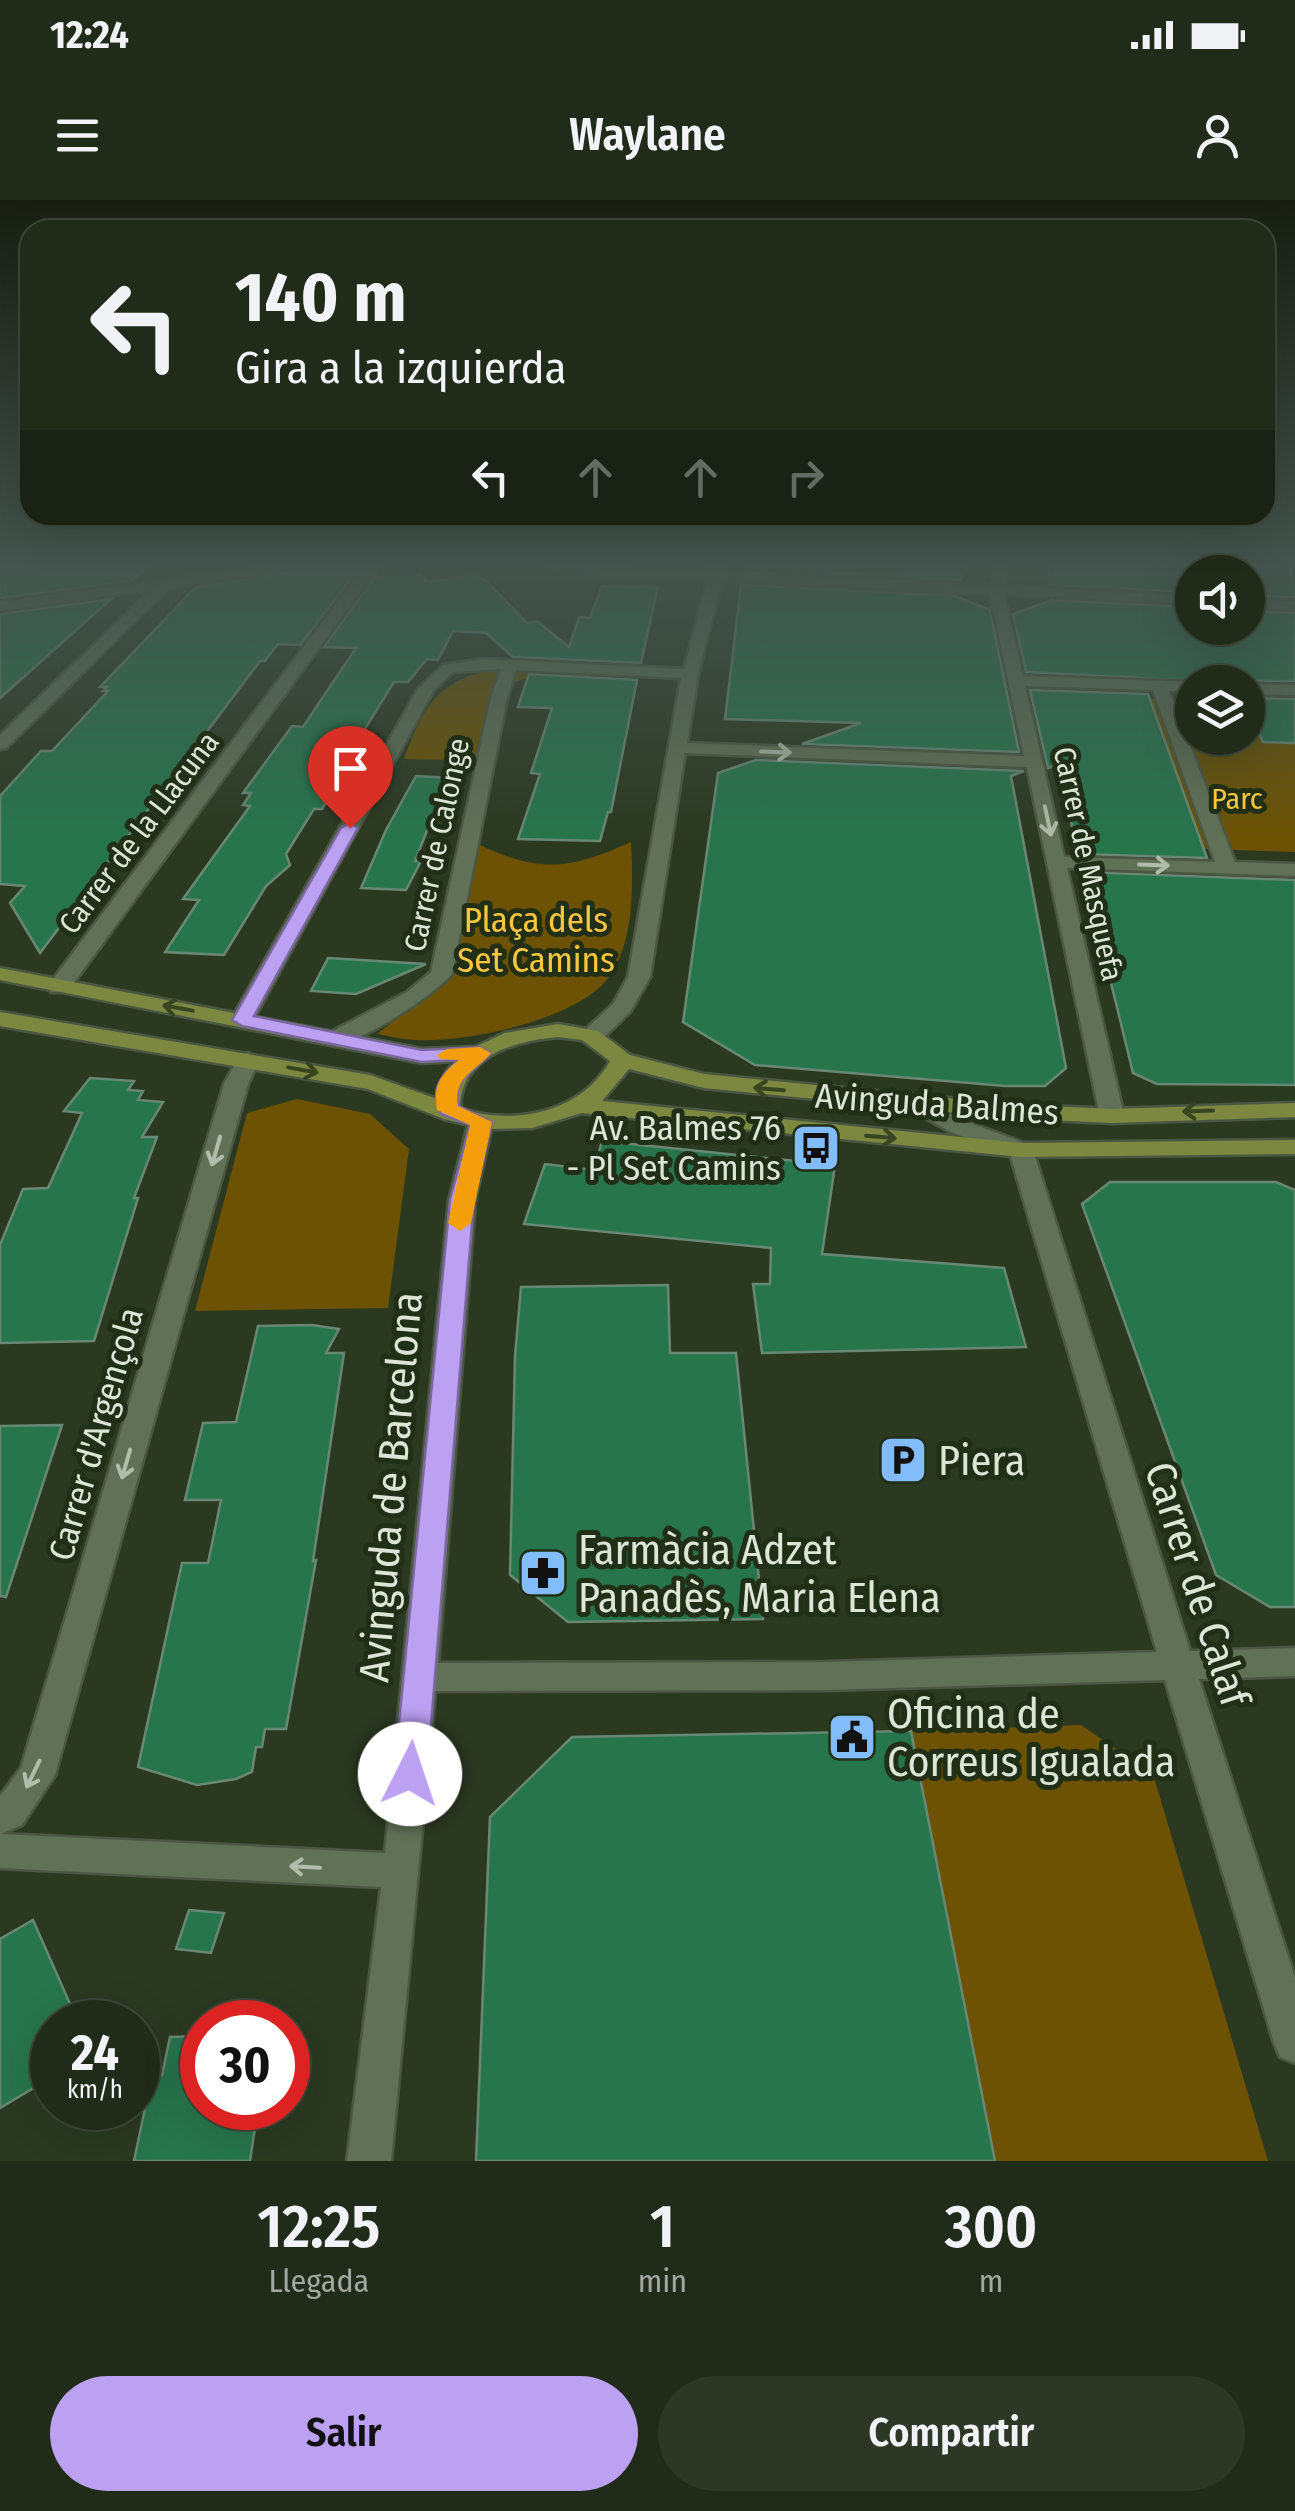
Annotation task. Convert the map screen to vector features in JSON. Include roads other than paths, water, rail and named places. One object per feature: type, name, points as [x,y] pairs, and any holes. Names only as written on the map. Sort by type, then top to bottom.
[{"type":"street","points":[[0,744],[85,659]]},
{"type":"street","name":"Carrer de la Llacuna","points":[[59,987],[304,659]]},
{"type":"street","points":[[592,1036],[622,1007],[639,977],[694,659]]},
{"type":"street","name":"Carrer de Masquefa","points":[[1013,659],[1112,1116]]},
{"type":"street","points":[[242,1020],[426,689],[448,668],[484,664],[690,674]]},
{"type":"street","name":"Carrer de Calonge","points":[[335,1039],[415,996],[441,974],[499,698],[510,666]]},
{"type":"street","points":[[1018,681],[1175,686]]},
{"type":"street","points":[[1159,685],[1226,867]]},
{"type":"street","points":[[1265,689],[1295,690]]},
{"type":"street","points":[[679,748],[1034,762]]},
{"type":"street","points":[[1056,862],[1295,870]]},
{"type":"street","points":[[0,974],[422,1056],[480,1053],[534,1033],[557,1030],[592,1036],[622,1060],[610,1084],[576,1106],[522,1122],[481,1122],[397,1088],[0,1019]]},
{"type":"street","points":[[448,1110],[445,1092],[450,1078],[480,1053]]},
{"type":"street","name":"Carrer d'Argençola","points":[[0,1818],[9,1813],[36,1775],[236,1084],[248,1060]]},
{"type":"street","name":"Avinguda Balmes","points":[[622,1060],[704,1081],[913,1102],[1112,1116],[1295,1110]]},
{"type":"street","points":[[913,1102],[959,1127],[1020,1150]]},
{"type":"street","name":"Avinguda Balmes","points":[[576,1106],[1020,1150],[1295,1147]]},
{"type":"street","name":"Avinguda de Barcelona","points":[[369,2161],[402,1871],[462,1200],[481,1122]]},
{"type":"street","name":"Carrer de Calaf","points":[[1020,1150],[1080,1356],[1180,1664],[1295,2043]]},
{"type":"street","points":[[417,1677],[828,1676],[1295,1662]]},
{"type":"street","points":[[0,1850],[402,1871]]},
{"type":"place","name":"Av. Balmes 76 - Pl Set Camins","points":[[816,1148]]},
{"type":"place","name":"Piera","points":[[903,1460]]},
{"type":"place","name":"Farmàcia Adzet Panadès, Maria Elena","points":[[543,1573]]},
{"type":"place","name":"Oficina de Correus Igualada","points":[[852,1737]]},
{"type":"park label","name":"Parc","points":[[1237,799]]},
{"type":"park label","name":"Plaça dels Set Camins","points":[[536,940]]}]
